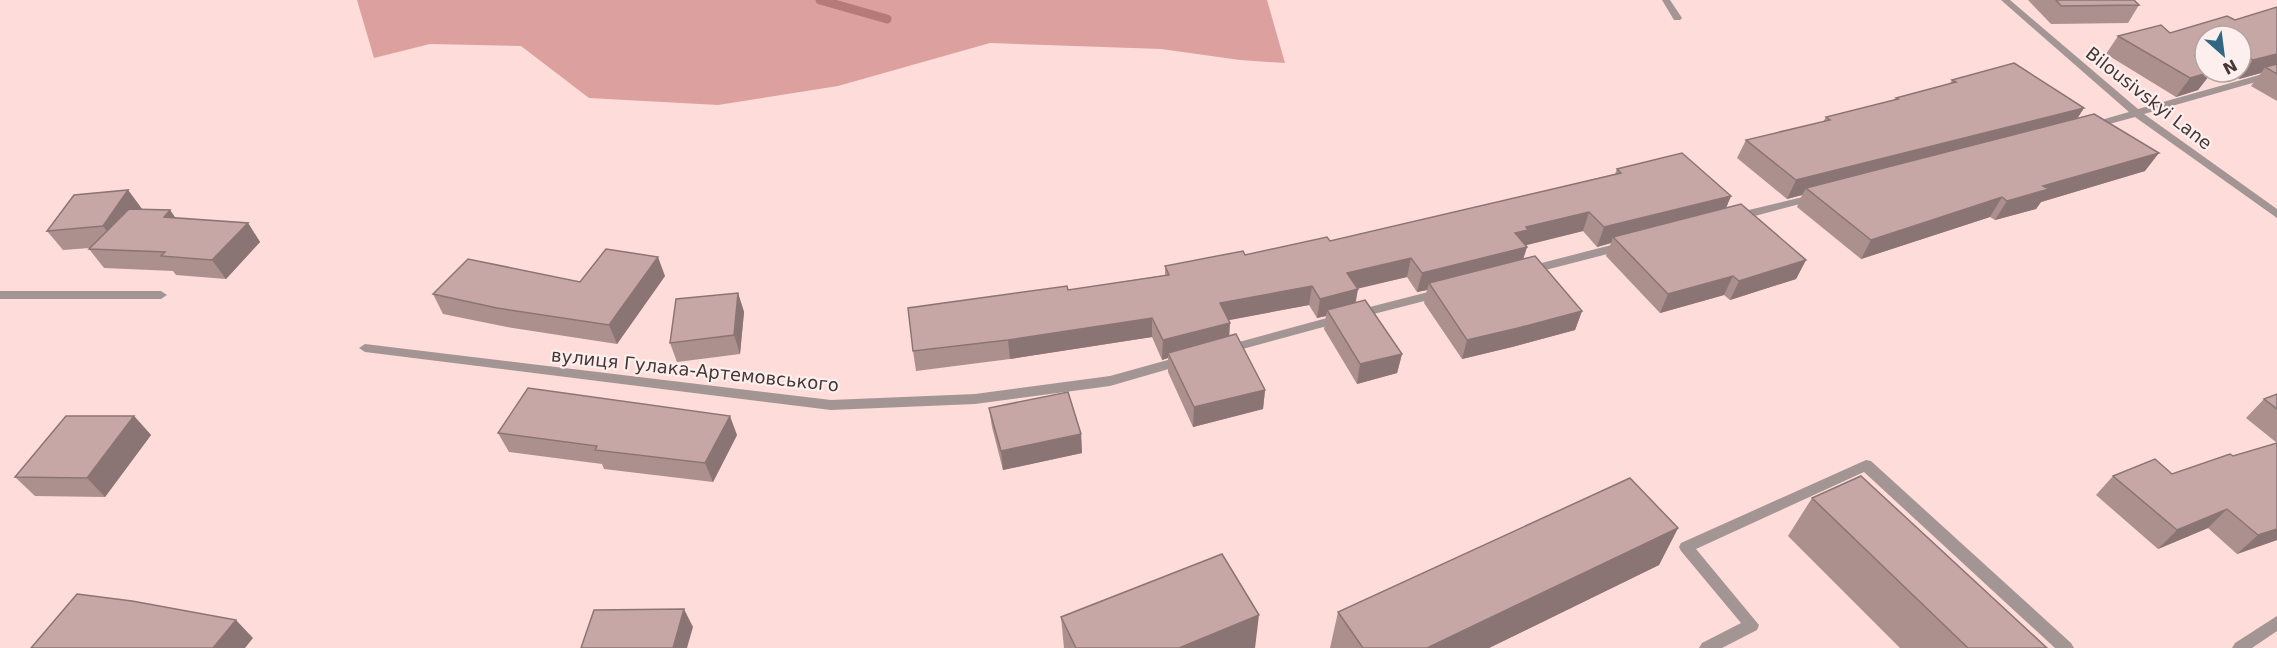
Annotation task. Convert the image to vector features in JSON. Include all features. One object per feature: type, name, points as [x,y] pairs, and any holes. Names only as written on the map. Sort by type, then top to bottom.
[{"type":"street","points":[[1666,0],[1677,18]]},
{"type":"street","name":"Bilousivskyi Lane","points":[[2006,0],[2136,112],[2277,214]]},
{"type":"street","points":[[2083,129],[2277,73]]},
{"type":"street","points":[[1727,219],[1830,193]]},
{"type":"street","points":[[1520,272],[1635,243]]},
{"type":"street","points":[[1212,353],[1451,290]]},
{"type":"street","points":[[0,295],[161,295]]},
{"type":"street","name":"вулиця Гулака-Артемовського","points":[[365,348],[831,405],[975,399],[1110,381],[1189,359]]},
{"type":"street","points":[[1707,648],[1752,625],[1686,547],[1866,465],[2066,648]]},
{"type":"street","points":[[2240,648],[2277,623]]},
{"type":"shaded area","points":[[357,0],[1267,0],[1285,63],[1240,60],[1161,49],[990,43],[838,86],[718,105],[589,98],[521,46],[430,44],[374,58]]},
{"type":"building","points":[[2056,0],[2134,0],[2139,5],[2061,6]]},
{"type":"building","points":[[2277,7],[2277,54],[2253,60],[2253,24],[2200,24],[2227,16],[2235,20]]},
{"type":"building","points":[[2161,25],[2170,33],[2193,26],[2193,77],[2190,78],[2118,36]]},
{"type":"building","points":[[2014,63],[2084,108],[1796,180],[1746,140],[1830,120],[1826,117],[1898,99],[1896,98]]},
{"type":"building","points":[[2277,64],[2277,74],[2265,67]]},
{"type":"building","points":[[2094,114],[2159,153],[2043,186],[2049,189],[2007,201],[2002,197],[1871,240],[1806,188]]},
{"type":"building","points":[[1682,153],[1731,196],[1604,227],[1589,212],[1526,227],[1528,230],[1515,233],[1527,247],[1422,273],[1411,258],[1347,273],[1358,289],[1320,299],[1312,286],[1220,303],[1230,323],[1163,340],[1152,318],[1008,340],[913,351],[908,308],[1067,286],[1068,290],[1169,275],[1165,266],[1243,251],[1245,255],[1327,237],[1330,241],[1621,173],[1617,169]]},
{"type":"building","points":[[128,190],[103,226],[47,231],[74,195]]},
{"type":"building","points":[[1741,204],[1806,260],[1739,281],[1733,276],[1668,294],[1613,237]]},
{"type":"building","points":[[129,209],[170,210],[164,217],[248,223],[212,260],[161,256],[165,252],[89,249]]},
{"type":"building","points":[[606,249],[658,257],[609,325],[497,308],[433,294],[468,259],[580,282]]},
{"type":"building","points":[[1535,256],[1582,311],[1467,340],[1429,283]]},
{"type":"building","points":[[738,293],[734,335],[670,343],[676,299]]},
{"type":"building","points":[[1365,300],[1402,354],[1360,364],[1327,310]]},
{"type":"building","points":[[1236,334],[1265,390],[1194,407],[1168,353]]},
{"type":"building","points":[[528,388],[730,416],[705,463],[595,450],[597,446],[498,433]]},
{"type":"building","points":[[1068,392],[1081,434],[1001,451],[989,408]]},
{"type":"building","points":[[2277,394],[2277,409],[2264,399]]},
{"type":"building","points":[[66,416],[134,416],[87,478],[15,477]]},
{"type":"building","points":[[2277,443],[2277,529],[2258,535],[2227,509],[2177,530],[2113,476],[2155,459],[2172,474],[2230,454],[2233,456]]},
{"type":"building","points":[[1861,476],[2047,648],[1968,648],[1812,498]]},
{"type":"building","points":[[1630,478],[1678,528],[1427,648],[1363,648],[1338,612]]},
{"type":"building","points":[[1222,554],[1259,615],[1179,648],[1076,648],[1061,617]]},
{"type":"building","points":[[77,594],[132,601],[236,620],[213,648],[31,648]]},
{"type":"building","points":[[684,609],[673,648],[581,648],[594,610]]},
{"type":"waterway","points":[[820,0],[887,19]]}]
